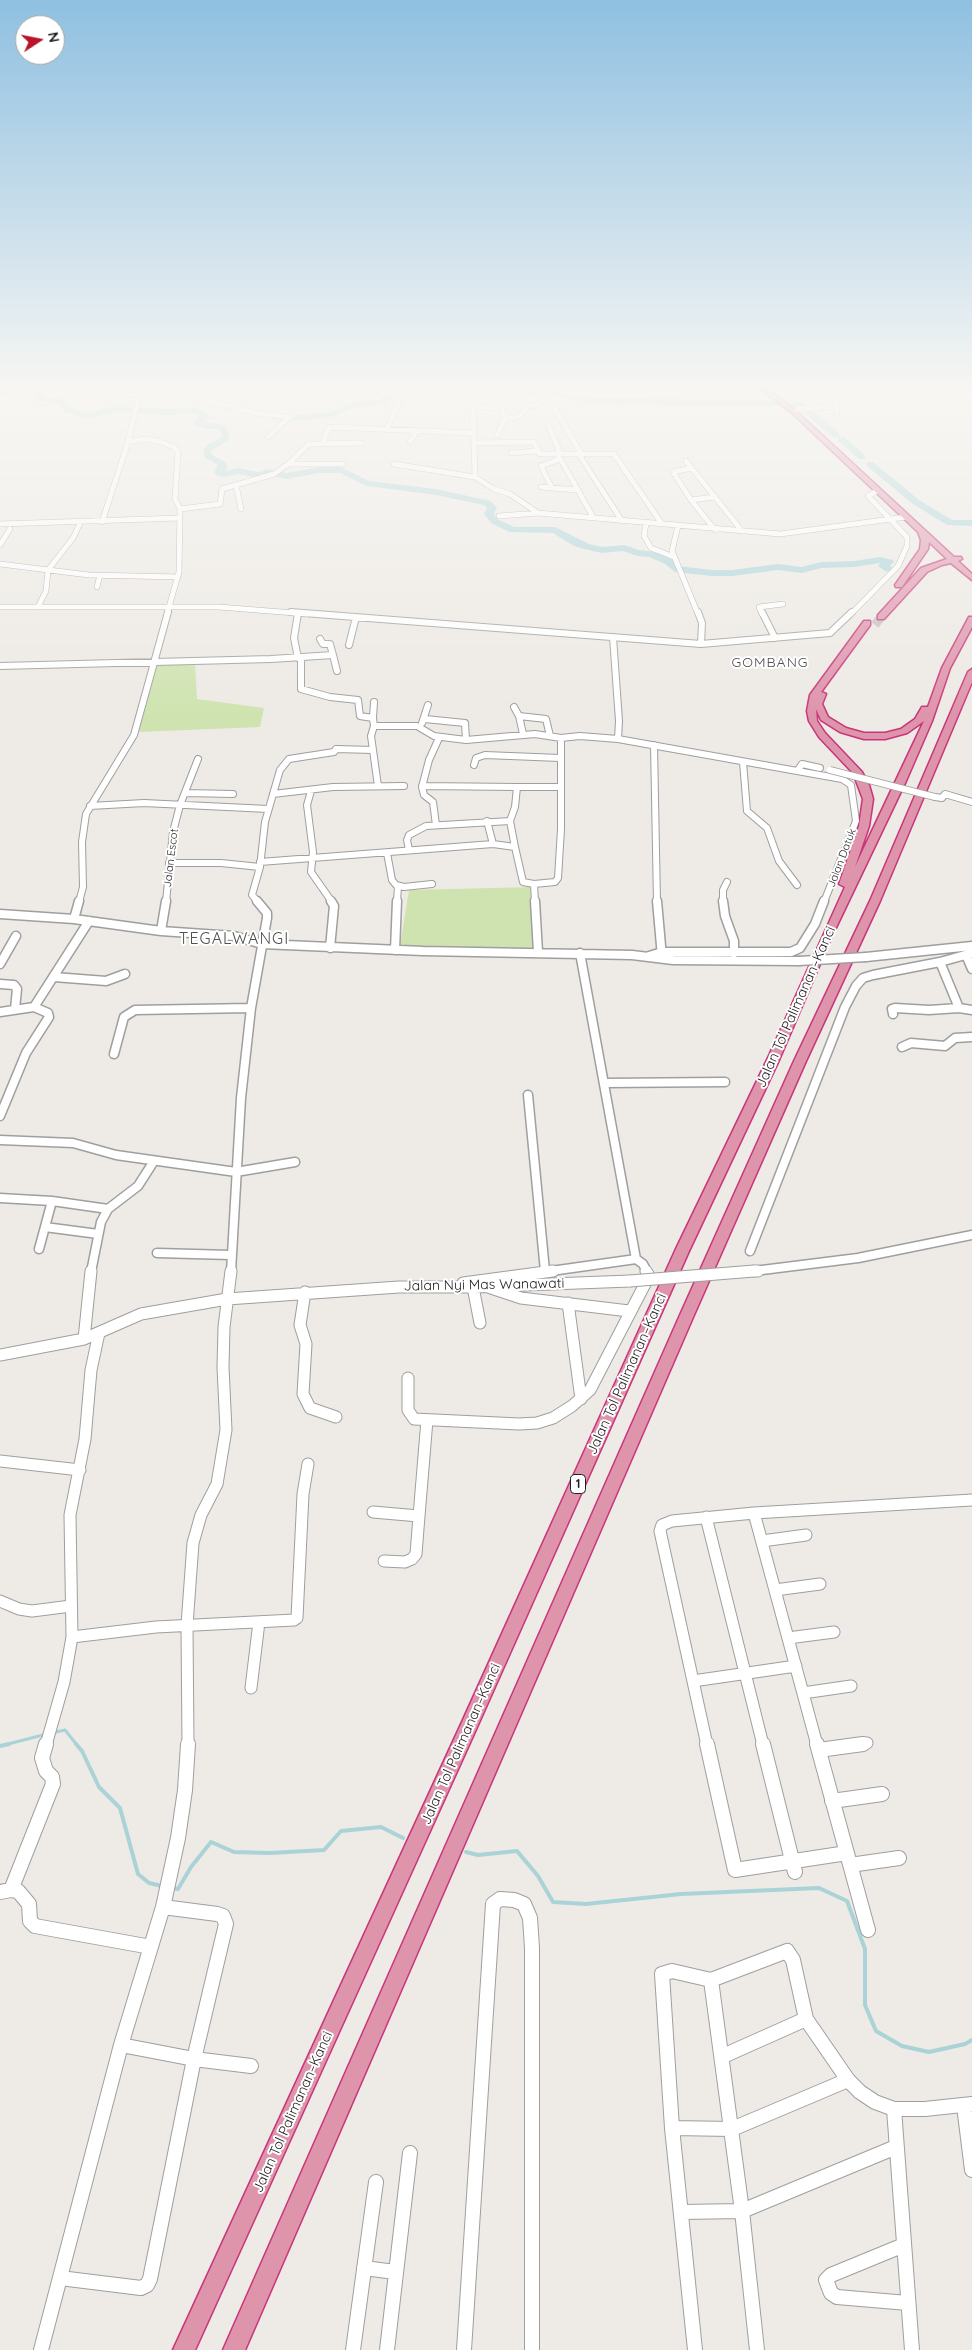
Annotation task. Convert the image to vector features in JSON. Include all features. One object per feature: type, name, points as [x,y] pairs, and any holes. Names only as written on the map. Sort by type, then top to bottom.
[{"type":"highway","points":[[885,498],[922,532],[954,558]]},
{"type":"highway","points":[[889,498],[971,574]]},
{"type":"highway","points":[[922,532],[925,540],[924,550],[834,676],[819,699],[818,704],[822,714],[837,727],[854,734],[874,736],[896,734],[914,726],[919,721],[946,668]]},
{"type":"highway","points":[[827,936],[864,826],[868,799],[864,784],[856,772],[817,728],[811,711],[812,704],[822,683],[874,620],[924,570],[954,558]]},
{"type":"highway","points":[[908,573],[923,564],[954,558]]},
{"type":"highway","points":[[924,570],[948,568],[971,574]]},
{"type":"highway","name":"Jalan Tol Palimanan–Kanci","points":[[184,2350],[472,1719],[682,1251],[773,1060],[827,936],[901,781],[928,721],[946,668],[972,619]]},
{"type":"highway","name":"Jalan Tol Palimanan–Kanci","points":[[234,2350],[683,1324],[796,1070],[875,902],[972,672]]},
{"type":"street","points":[[102,522],[110,498]]},
{"type":"street","points":[[74,919],[83,887],[83,825],[90,806],[132,739],[152,662],[178,577],[180,509],[175,498]]},
{"type":"street","points":[[180,509],[220,504],[220,498]]},
{"type":"street","points":[[239,498],[241,509]]},
{"type":"street","points":[[515,498],[538,513]]},
{"type":"street","points":[[582,498],[593,517]]},
{"type":"street","points":[[608,498],[622,521]]},
{"type":"street","points":[[644,498],[662,524]]},
{"type":"street","points":[[691,500],[710,498]]},
{"type":"street","points":[[716,498],[742,531]]},
{"type":"street","points":[[0,607],[219,608],[701,644],[834,631],[898,566],[904,556],[908,541],[907,537],[870,498]]},
{"type":"street","points":[[691,500],[715,530]]},
{"type":"street","points":[[499,516],[538,513],[715,530],[778,534],[906,517]]},
{"type":"street","points":[[0,524],[180,518]]},
{"type":"street","points":[[38,607],[46,590],[48,570],[73,538],[81,521]]},
{"type":"street","points":[[646,523],[644,537],[649,542],[651,548],[674,557]]},
{"type":"street","points":[[678,526],[672,549],[702,623],[701,644]]},
{"type":"street","points":[[0,545],[10,529]]},
{"type":"street","points":[[0,564],[100,575],[178,577]]},
{"type":"street","points":[[98,587],[100,575]]},
{"type":"street","points":[[775,638],[759,607],[783,604]]},
{"type":"street","points":[[298,613],[294,638],[300,658],[301,690],[330,697],[358,700],[360,716],[373,718]]},
{"type":"street","points":[[349,645],[356,618]]},
{"type":"street","points":[[613,637],[619,721],[618,739]]},
{"type":"street","points":[[320,638],[323,644],[330,644],[337,671]]},
{"type":"street","points":[[0,666],[152,662],[221,658],[300,658],[333,654]]},
{"type":"street","points":[[374,702],[372,738],[376,757],[374,768],[378,786]]},
{"type":"street","points":[[419,727],[425,719],[428,705]]},
{"type":"street","points":[[514,707],[519,716],[523,734]]},
{"type":"street","points":[[519,716],[546,719],[550,736]]},
{"type":"street","points":[[425,719],[465,723],[466,740]]},
{"type":"street","points":[[374,726],[419,727],[430,735],[439,738],[429,760],[422,786],[424,795],[433,802],[436,825]]},
{"type":"street","name":"Jalan Datuk","points":[[439,738],[466,740],[523,734],[561,738],[580,736],[618,739],[654,750],[743,767],[798,770],[828,775],[848,782],[853,790],[856,821],[815,924],[800,948],[790,952],[662,956]]},
{"type":"street","points":[[517,787],[515,807],[510,821],[522,880],[525,883],[534,884],[555,882],[558,878],[561,829],[561,738]]},
{"type":"street","points":[[42,2350],[121,2045],[164,1904],[185,1790],[188,1732],[187,1626],[191,1591],[192,1543],[201,1515],[217,1484],[226,1430],[223,1367],[227,1299],[230,1286],[241,1098],[251,1008],[267,913],[252,895],[260,864],[268,810],[280,770],[289,759],[334,752],[336,749],[373,750]]},
{"type":"street","points":[[654,750],[656,886],[662,956]]},
{"type":"street","points":[[474,765],[476,758],[485,756],[561,754]]},
{"type":"street","name":"Jalan Escot","points":[[161,930],[167,896],[173,832],[180,805],[198,760]]},
{"type":"street","points":[[798,770],[804,764],[935,797],[942,798],[945,794],[972,802]]},
{"type":"street","points":[[743,767],[747,810],[752,817],[767,828],[779,861],[797,885]]},
{"type":"street","points":[[273,794],[333,787],[404,786]]},
{"type":"street","points":[[422,786],[560,787]]},
{"type":"street","points":[[311,791],[307,805],[312,875],[334,906],[330,948]]},
{"type":"street","points":[[186,793],[233,794]]},
{"type":"street","points":[[90,806],[144,803],[268,810]]},
{"type":"street","points":[[488,821],[492,844]]},
{"type":"street","points":[[409,850],[406,840],[409,835],[418,829],[436,825],[510,821]]},
{"type":"street","points":[[169,863],[260,864],[492,844],[515,847]]},
{"type":"street","points":[[387,853],[392,880],[398,886],[395,950]]},
{"type":"street","points":[[727,882],[723,890],[724,910],[734,941],[734,953]]},
{"type":"street","points":[[398,886],[432,884]]},
{"type":"street","points":[[534,884],[538,952]]},
{"type":"street","points":[[0,914],[74,919],[161,930],[234,936],[262,944],[330,948],[580,953],[799,961],[866,957],[972,946]]},
{"type":"street","points":[[34,1007],[89,921]]},
{"type":"street","points":[[0,964],[16,936]]},
{"type":"street","points":[[580,953],[636,1259]]},
{"type":"street","points":[[750,1251],[845,1007],[856,986],[863,978],[873,975],[940,962],[969,954],[972,969]]},
{"type":"street","points":[[940,962],[959,1008]]},
{"type":"street","points":[[54,977],[106,981],[125,974]]},
{"type":"street","points":[[0,984],[14,985],[17,989],[15,1009]]},
{"type":"street","points":[[0,1012],[34,1007],[48,1013],[50,1018],[24,1058],[0,1116]]},
{"type":"street","points":[[114,1054],[124,1017],[135,1010],[251,1008]]},
{"type":"street","points":[[893,1014],[892,1009],[894,1008],[929,1010],[959,1008],[972,1010]]},
{"type":"street","points":[[902,1047],[911,1043],[945,1046],[955,1038],[972,1037]]},
{"type":"street","points":[[605,1083],[725,1082]]},
{"type":"street","points":[[528,1095],[545,1271]]},
{"type":"street","points":[[0,1140],[73,1143],[116,1155],[154,1162],[236,1172],[295,1162]]},
{"type":"street","points":[[84,1339],[89,1281],[98,1234],[108,1208],[136,1188],[154,1162]]},
{"type":"street","points":[[0,1198],[52,1201],[108,1208]]},
{"type":"street","points":[[39,1250],[52,1201]]},
{"type":"street","points":[[45,1227],[98,1234]]},
{"type":"street","name":"Jalan Nyi Mas Wanawati","points":[[0,1355],[84,1339],[141,1314],[227,1299],[305,1292],[630,1281],[754,1271],[858,1258],[972,1235]]},
{"type":"street","points":[[157,1253],[231,1255]]},
{"type":"street","points":[[408,1378],[409,1414],[414,1419],[519,1424],[537,1423],[561,1413],[582,1399],[590,1390],[645,1284],[648,1274],[643,1264],[636,1259],[444,1286]]},
{"type":"street","points":[[486,1286],[501,1293],[521,1298],[629,1312]]},
{"type":"street","points":[[473,1287],[480,1323]]},
{"type":"street","points":[[305,1292],[300,1325],[306,1344],[303,1394],[310,1408],[336,1417]]},
{"type":"street","points":[[568,1303],[582,1399]]},
{"type":"street","points":[[100,1333],[91,1370],[85,1439],[70,1515],[72,1637],[64,1682],[42,1758],[46,1771],[52,1776],[53,1784],[6,1891],[18,1890],[29,1904],[29,1918],[35,1926],[151,1946]]},
{"type":"street","points":[[384,1560],[405,1562],[412,1559],[416,1554],[427,1420]]},
{"type":"street","points":[[0,1461],[80,1470]]},
{"type":"street","points":[[72,1637],[187,1626],[286,1621],[297,1618],[299,1608],[303,1494],[308,1464]]},
{"type":"street","points":[[899,1858],[848,1859],[794,1867],[735,1870],[660,1531],[662,1525],[666,1522],[706,1517],[972,1500]]},
{"type":"street","points":[[373,1512],[419,1516]]},
{"type":"street","points":[[754,1513],[868,1930]]},
{"type":"street","points":[[706,1517],[794,1867]]},
{"type":"street","points":[[762,1541],[806,1535]]},
{"type":"street","points":[[775,1590],[820,1584]]},
{"type":"street","points":[[0,1601],[19,1609],[32,1611],[71,1606]]},
{"type":"street","points":[[251,1688],[259,1622]]},
{"type":"street","points":[[788,1638],[834,1632]]},
{"type":"street","points":[[694,1681],[796,1666]]},
{"type":"street","points":[[803,1693],[851,1686]]},
{"type":"street","points":[[819,1750],[867,1743]]},
{"type":"street","points":[[832,1801],[882,1794]]},
{"type":"street","points":[[464,2350],[493,1904],[500,1899],[514,1900],[524,1904],[530,1918],[532,1948],[532,2350]]},
{"type":"street","points":[[60,2278],[142,2288],[147,2285],[150,2279],[194,2059],[226,1924],[223,1916],[217,1914],[164,1904]]},
{"type":"street","points":[[695,2350],[672,2128],[662,1974],[672,1971],[711,1980],[787,1952],[793,1960],[806,2019],[848,2080],[875,2102],[894,2109],[968,2105],[972,2170]]},
{"type":"street","points":[[711,1980],[723,2056],[742,2211],[756,2350]]},
{"type":"street","points":[[723,2056],[806,2019]]},
{"type":"street","points":[[121,2045],[194,2059],[251,2066]]},
{"type":"street","points":[[672,2128],[732,2129],[848,2080]]},
{"type":"street","points":[[894,2109],[912,2350]]},
{"type":"street","points":[[681,2212],[742,2211],[896,2147]]},
{"type":"street","points":[[387,2350],[410,2153]]},
{"type":"street","points":[[353,2350],[376,2182]]},
{"type":"street","points":[[904,2245],[831,2275],[826,2280],[827,2285],[837,2297],[908,2303]]},
{"type":"street","points":[[364,2268],[395,2272]]},
{"type":"green space","points":[[157,663],[195,663],[197,699],[264,708],[260,727],[139,732]]},
{"type":"green space","points":[[534,887],[536,949],[400,946],[409,890]]},
{"type":"waterway","points":[[462,498],[487,503],[492,507],[489,514],[494,521],[512,530],[555,530],[577,544],[587,547],[602,550],[624,548],[637,553],[651,554],[669,562],[675,569],[712,573],[732,573],[778,567],[802,570],[821,565],[854,564],[880,560],[889,562],[883,566],[889,569]]},
{"type":"waterway","points":[[911,498],[950,523],[972,523]]},
{"type":"waterway","points":[[52,1733],[65,1730],[77,1745]]},
{"type":"waterway","points":[[4,1745],[47,1734]]},
{"type":"waterway","points":[[0,1746],[9,1744]]},
{"type":"waterway","points":[[76,1744],[82,1751],[99,1787],[120,1808],[138,1874],[149,1883],[162,1886]]},
{"type":"waterway","points":[[172,1888],[178,1889],[191,1867],[211,1842],[234,1852],[270,1853],[324,1850],[341,1831],[381,1827],[403,1838]]},
{"type":"waterway","points":[[466,1852],[478,1855],[517,1851],[538,1876],[553,1902],[586,1904],[681,1894],[819,1888],[847,1901],[865,1949],[865,2005],[876,2031],[902,2046],[929,2052],[965,2044],[972,2040]]},
{"type":"tunnel","points":[[875,625],[881,617]]},
{"type":"district","name":"GOMBANG","points":[[770,663]]},
{"type":"district","name":"TEGALWANGI","points":[[234,939]]}]
